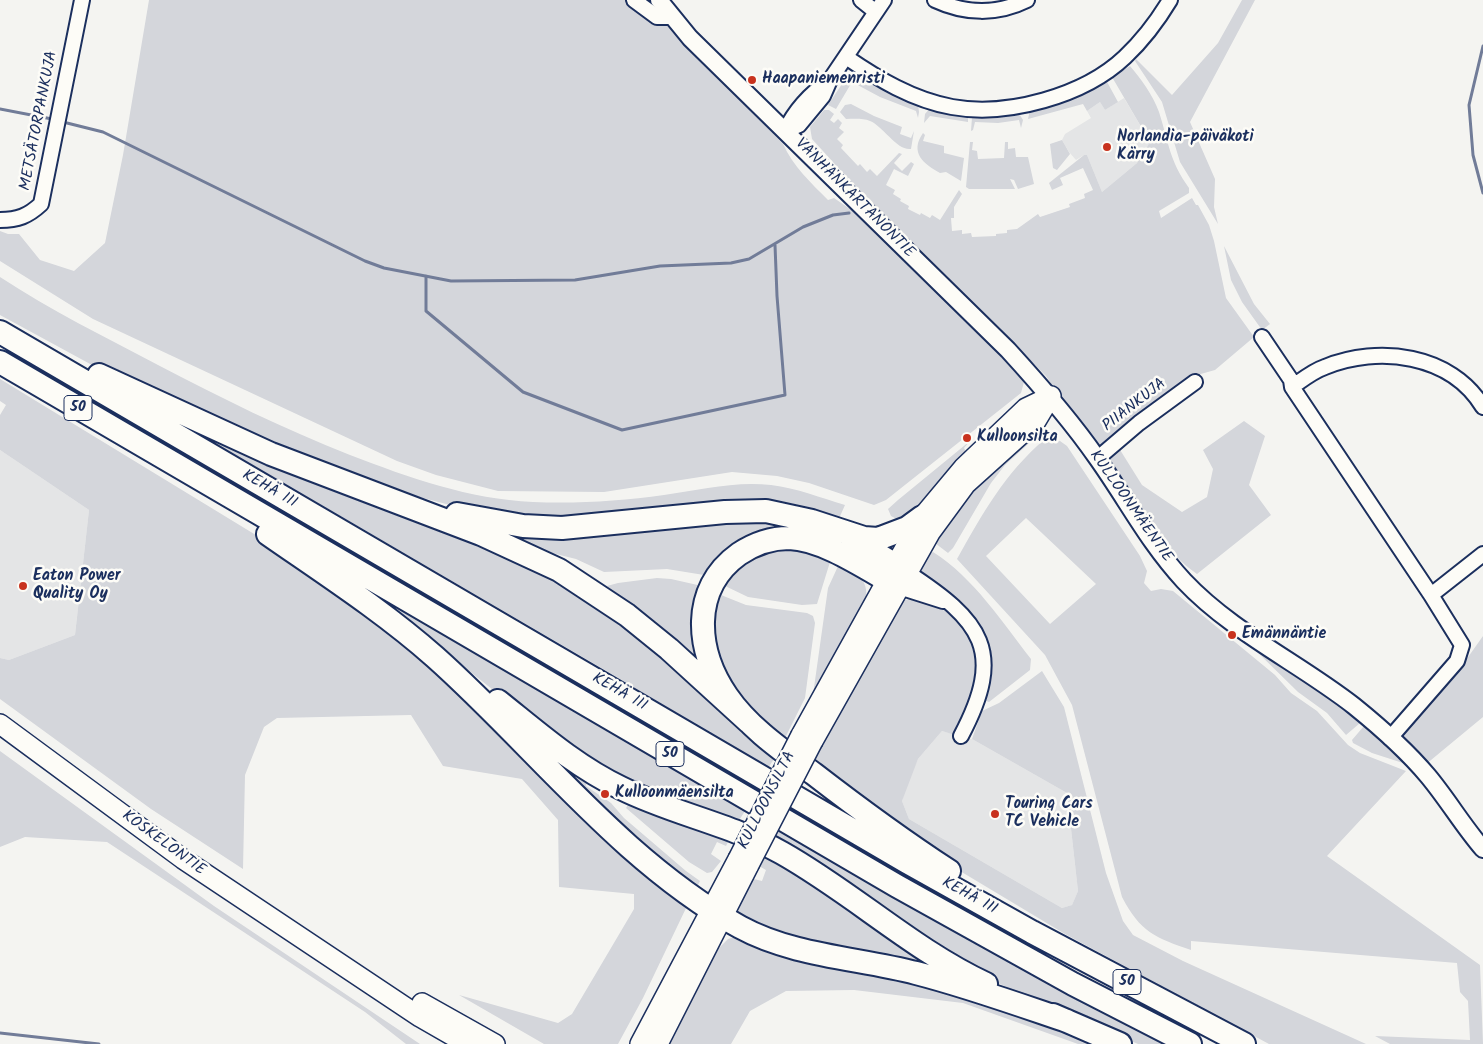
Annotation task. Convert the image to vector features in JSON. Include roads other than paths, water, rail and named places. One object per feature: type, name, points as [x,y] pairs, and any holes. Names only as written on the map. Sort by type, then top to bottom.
[{"type":"highway","points":[[4,334],[60,356],[271,454],[407,505],[528,554],[559,570],[627,615],[669,649],[749,722],[866,814],[1007,908],[1032,932]]},
{"type":"highway","name":"KEHÄ III","points":[[4,334],[899,858],[1032,932],[1244,1044]]},
{"type":"highway","name":"KEHÄ III","points":[[0,362],[897,886],[1073,984],[1190,1044]]},
{"type":"highway","points":[[156,454],[182,480],[250,522],[320,570],[434,656],[470,678],[566,756],[592,773],[622,789],[730,830],[780,852],[821,875],[923,948],[982,982],[1120,1044]]},
{"type":"highway","points":[[407,505],[523,526],[562,528],[748,511],[785,514],[864,538],[878,539],[899,532],[922,518]]},
{"type":"highway","points":[[828,526],[897,576]]},
{"type":"highway","points":[[749,722],[727,696],[709,661],[703,640],[704,610],[707,594],[723,569],[740,554],[758,543],[788,538],[818,545],[897,576]]},
{"type":"highway","points":[[434,656],[602,821],[717,913],[742,928],[784,944],[914,972],[985,993],[1067,1021]]},
{"type":"main road","name":"KULLOONSILTA","points":[[640,1044],[717,913],[807,738],[897,576],[922,518],[963,468],[1026,408],[1051,396]]},
{"type":"main road","name":"KULLOONSILTA","points":[[897,576],[966,484],[1036,421],[1051,396]]},
{"type":"main road","name":"KOSKELONTIE","points":[[0,724],[183,859],[420,1017],[467,1044]]},
{"type":"main road","name":"KULLOONSILTA","points":[[658,1044],[717,913]]},
{"type":"main road","name":"KOSKELONTIE","points":[[330,956],[373,976],[495,1044]]},
{"type":"street","name":"METSÄTORPANKUJA","points":[[0,220],[16,219],[30,214],[40,204],[82,0]]},
{"type":"street","points":[[634,0],[658,17],[671,17]]},
{"type":"street","name":"VANHANKARTANONTIE","points":[[659,0],[671,17],[706,55],[1008,350],[1051,396]]},
{"type":"street","points":[[860,0],[876,12]]},
{"type":"street","points":[[785,131],[799,125],[823,96],[830,80],[884,0]]},
{"type":"street","points":[[935,0],[949,6],[972,11],[1002,10],[1027,0]]},
{"type":"street","points":[[846,57],[907,93],[952,107],[1001,108],[1022,106],[1047,100],[1110,69],[1126,57],[1170,0]]},
{"type":"street","points":[[1262,337],[1290,380],[1292,387],[1431,594],[1459,639],[1462,651],[1457,660],[1390,738]]},
{"type":"street","points":[[1292,387],[1324,367],[1355,358],[1381,355],[1407,356],[1432,364],[1454,378],[1483,407]]},
{"type":"street","name":"PIIANKUJA","points":[[1098,458],[1138,423],[1195,382]]},
{"type":"street","name":"KULLOONMÄENTIE","points":[[1051,396],[1098,458],[1133,516],[1163,557],[1205,601],[1354,706],[1390,738],[1428,776],[1483,849]]},
{"type":"street","points":[[1431,594],[1483,554]]},
{"type":"street","points":[[897,576],[928,585],[967,618],[981,646],[984,661],[984,679],[980,696],[961,736]]},
{"type":"waterway","points":[[1483,46],[1469,105],[1473,155],[1483,193]]},
{"type":"waterway","points":[[0,109],[52,119]]},
{"type":"waterway","points":[[67,123],[103,132],[365,261],[384,268],[451,281],[575,280],[660,266],[731,263],[749,259],[803,227],[833,215],[849,213]]},
{"type":"waterway","points":[[426,276],[426,311],[523,392],[622,430],[785,395],[775,245]]},
{"type":"waterway","points":[[0,1033],[99,1044]]},
{"type":"place","name":"Haapaniemenristi","points":[[752,80]]},
{"type":"place","name":"Norlandia-päiväkoti Kärry","points":[[1107,147]]},
{"type":"place","name":"Kulloonsilta","points":[[967,438]]},
{"type":"place","name":"Eaton Power Quality Oy","points":[[23,586]]},
{"type":"place","name":"Emännäntie","points":[[1232,635]]},
{"type":"place","name":"Kulloonmäensilta","points":[[605,794]]},
{"type":"place","name":"Touring Cars TC Vehicle","points":[[995,814]]}]
